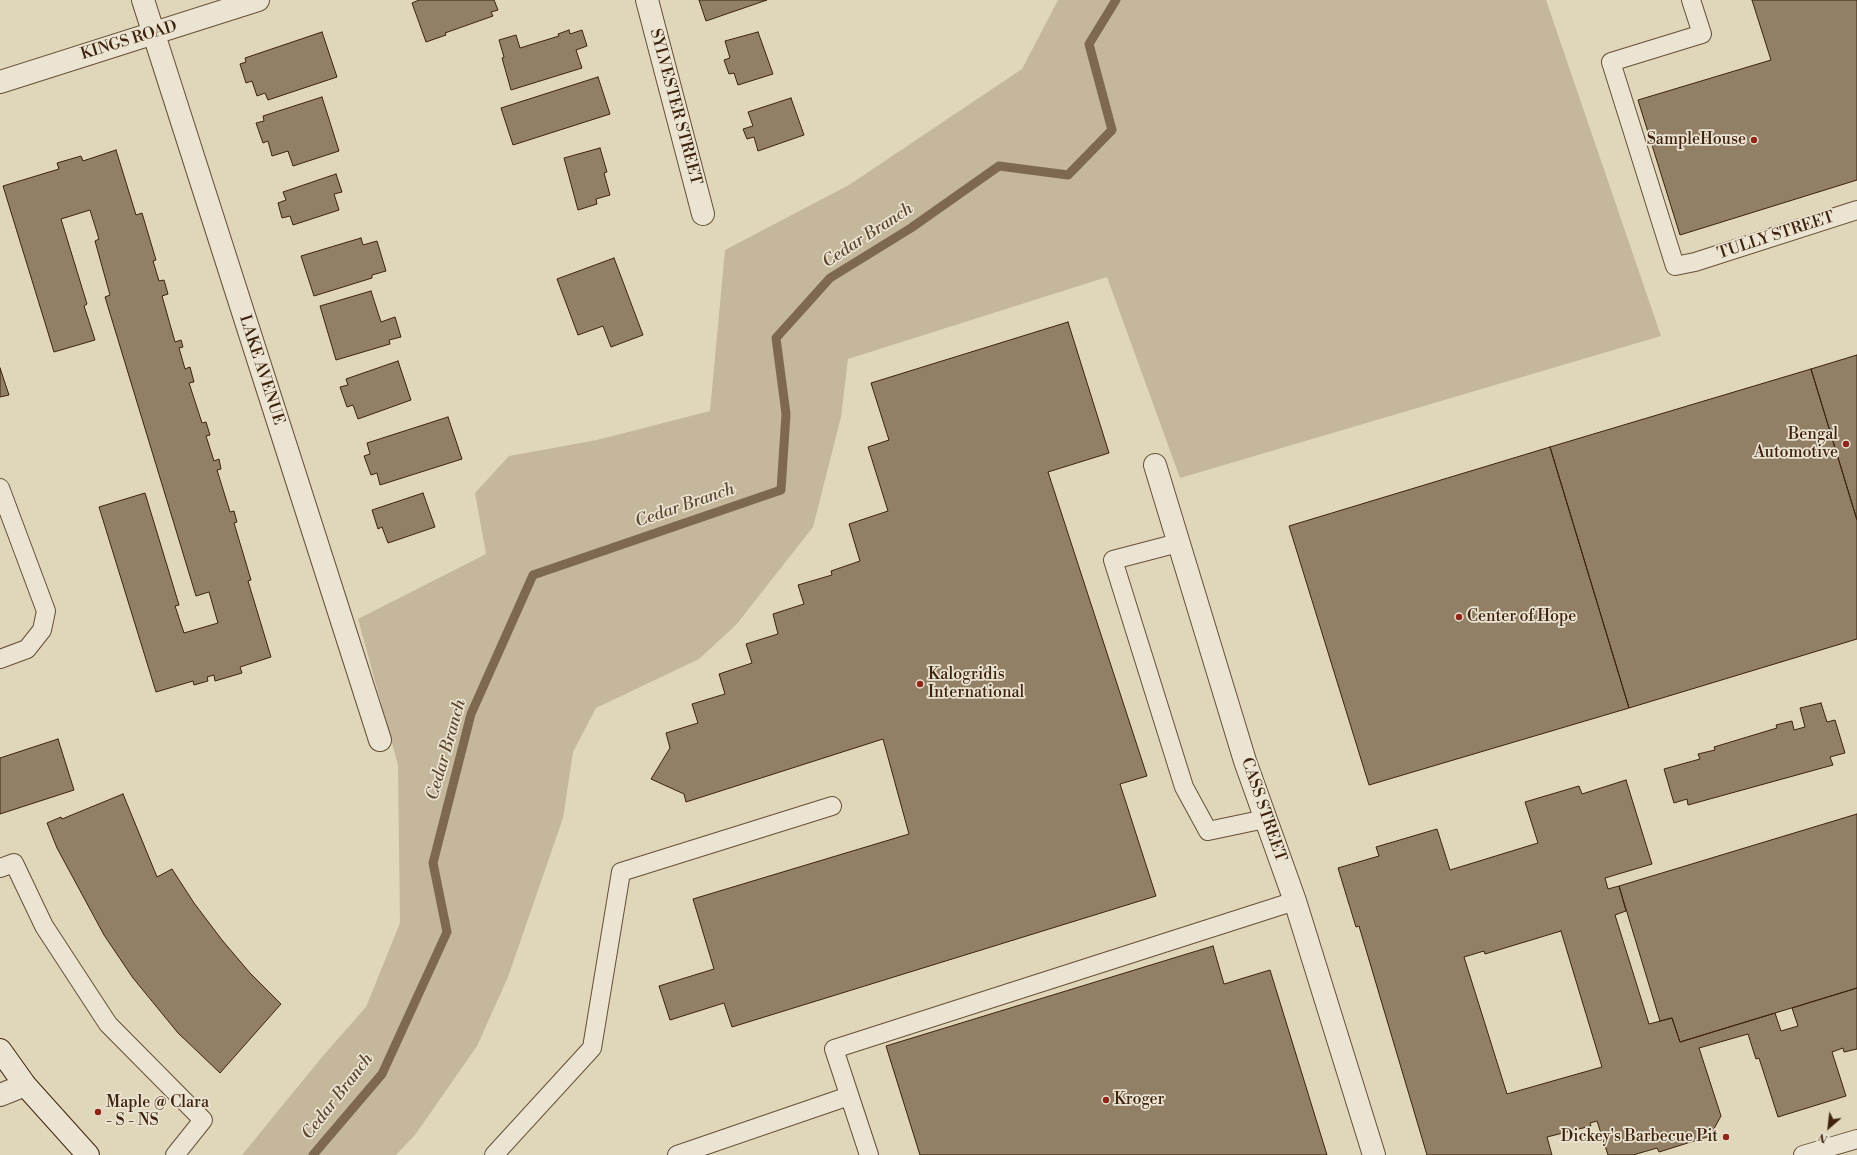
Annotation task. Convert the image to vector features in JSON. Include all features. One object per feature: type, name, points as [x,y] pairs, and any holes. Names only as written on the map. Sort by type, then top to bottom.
[{"type":"street","name":"LAKE AVENUE","points":[[143,0],[380,740]]},
{"type":"street","name":"KINGS ROAD","points":[[0,82],[258,0]]},
{"type":"street","name":"SYLVESTER STREET","points":[[647,0],[703,214]]},
{"type":"street","name":"CASS STREET","points":[[1155,465],[1245,761],[1295,901],[1374,1155]]},
{"type":"street","points":[[0,1050],[25,1085],[88,1155]]},
{"type":"street","points":[[0,1095],[25,1085]]},
{"type":"lane","name":"TULLY STREET","points":[[1691,0],[1702,34],[1611,62],[1675,266],[1695,262],[1857,210]]},
{"type":"lane","points":[[0,488],[46,611],[42,630],[27,649],[0,659]]},
{"type":"lane","points":[[1178,543],[1113,560],[1184,787],[1208,831],[1265,818]]},
{"type":"lane","points":[[494,1155],[592,1048],[621,872],[832,806]]},
{"type":"lane","points":[[0,868],[14,863],[44,926],[108,1024],[203,1120],[175,1155]]},
{"type":"lane","points":[[869,1155],[834,1049],[1295,901]]},
{"type":"lane","points":[[677,1155],[850,1096]]},
{"type":"lane","points":[[1803,1155],[1857,1139]]},
{"type":"shaded area","points":[[1058,0],[1546,0],[1661,336],[1180,478],[1107,277],[848,359],[841,417],[813,527],[736,625],[699,659],[596,708],[573,752],[563,818],[508,977],[477,1046],[415,1135],[396,1155],[242,1155],[322,1057],[366,1007],[400,923],[398,765],[358,619],[486,554],[475,493],[509,456],[597,440],[710,411],[725,250],[849,185],[1022,69]]},
{"type":"building","points":[[419,0],[494,0],[498,10],[491,12],[493,16],[445,33],[446,35],[426,42],[412,3]]},
{"type":"building","points":[[699,0],[767,0],[706,21]]},
{"type":"building","name":"SampleHouse","points":[[1752,0],[1857,0],[1857,180],[1680,235],[1638,100],[1771,60]]},
{"type":"building","points":[[569,30],[570,34],[582,30],[587,46],[576,50],[582,68],[511,90],[502,58],[504,57],[499,40],[516,35],[520,48],[559,36],[558,34]]},
{"type":"building","points":[[322,32],[337,77],[268,100],[265,93],[257,96],[252,81],[246,83],[240,64],[246,62],[245,58]]},
{"type":"building","points":[[758,32],[773,74],[738,85],[734,73],[729,74],[724,60],[730,58],[725,41]]},
{"type":"building","points":[[598,77],[610,114],[513,145],[501,108]]},
{"type":"building","points":[[322,97],[339,151],[293,166],[288,151],[272,156],[268,141],[263,143],[256,123],[264,121],[263,116]]},
{"type":"building","points":[[791,98],[804,135],[758,151],[754,137],[747,139],[743,129],[753,126],[748,112]]},
{"type":"building","points":[[600,148],[607,172],[604,173],[610,195],[596,199],[597,204],[578,210],[564,158]]},
{"type":"building","points":[[116,150],[136,215],[142,213],[156,260],[153,261],[159,281],[164,280],[168,294],[162,296],[175,342],[181,340],[183,347],[179,348],[185,369],[190,367],[194,382],[189,383],[202,423],[206,422],[210,435],[206,436],[214,461],[219,459],[221,469],[217,470],[230,512],[234,511],[237,522],[234,523],[251,580],[248,581],[271,657],[240,667],[242,673],[215,681],[214,675],[207,677],[208,681],[194,685],[193,681],[156,692],[99,507],[145,493],[179,605],[175,606],[184,633],[218,623],[209,592],[196,596],[105,297],[110,295],[95,241],[99,239],[90,210],[61,219],[87,304],[84,306],[95,340],[54,352],[3,186],[59,169],[57,163],[81,156],[83,161]]},
{"type":"building","points":[[336,174],[342,192],[334,194],[339,210],[293,225],[290,216],[282,218],[278,203],[286,200],[283,192]]},
{"type":"building","points":[[361,238],[363,245],[377,241],[386,271],[372,275],[372,278],[314,296],[301,256]]},
{"type":"building","points":[[614,258],[643,335],[611,347],[603,326],[578,335],[557,279]]},
{"type":"building","points":[[371,291],[381,322],[395,317],[401,337],[389,340],[390,344],[336,360],[320,306]]},
{"type":"building","name":"Kalogridis International","points":[[1068,322],[1109,453],[1048,472],[1147,776],[1120,784],[1156,896],[732,1027],[724,1003],[670,1020],[659,986],[714,969],[693,899],[909,834],[883,739],[686,802],[684,794],[651,779],[670,748],[666,733],[698,723],[692,704],[725,694],[719,674],[752,663],[746,644],[778,634],[773,614],[804,604],[798,585],[832,575],[831,571],[860,561],[849,524],[888,511],[868,447],[889,440],[871,383]]},
{"type":"building","name":"Bengal Automotive","points":[[1857,355],[1857,520],[1811,369]]},
{"type":"building","points":[[398,361],[411,400],[358,419],[353,405],[347,407],[340,387],[348,385],[346,379]]},
{"type":"building","points":[[0,368],[9,395],[0,397]]},
{"type":"building","points":[[1811,369],[1857,520],[1857,639],[1629,708],[1550,447]]},
{"type":"building","points":[[448,417],[462,459],[380,485],[377,473],[371,475],[364,456],[370,454],[367,443]]},
{"type":"building","name":"Center of Hope","points":[[1550,447],[1629,708],[1369,785],[1289,526]]},
{"type":"building","points":[[423,493],[435,527],[388,543],[382,527],[378,529],[372,510]]},
{"type":"building","points":[[1821,703],[1827,722],[1835,720],[1845,753],[1830,757],[1833,765],[1688,805],[1687,799],[1674,803],[1664,769],[1700,759],[1698,754],[1715,750],[1714,747],[1777,728],[1776,725],[1792,721],[1794,730],[1805,727],[1800,708]]},
{"type":"building","points":[[58,739],[74,790],[0,814],[0,758]]},
{"type":"building","points":[[1626,780],[1652,864],[1605,878],[1608,889],[1619,886],[1626,911],[1615,915],[1649,1024],[1672,1018],[1680,1042],[1775,1013],[1781,1031],[1798,1026],[1792,1008],[1857,988],[1857,1049],[1844,1052],[1843,1048],[1832,1052],[1846,1096],[1778,1117],[1759,1058],[1756,1059],[1748,1034],[1699,1048],[1721,1116],[1710,1136],[1659,1152],[1657,1148],[1633,1155],[1608,1155],[1597,1121],[1590,1123],[1591,1126],[1547,1137],[1552,1155],[1427,1155],[1359,926],[1356,927],[1338,868],[1379,856],[1376,847],[1437,829],[1450,870],[1538,843],[1525,802],[1579,786],[1582,794]],"holes":[[[1561,931],[1602,1067],[1507,1094],[1464,957],[1484,951],[1485,954]]]},
{"type":"building","points":[[123,794],[157,877],[172,869],[194,903],[222,940],[250,973],[281,1004],[220,1073],[178,1033],[133,978],[104,935],[57,848],[47,823],[61,817],[62,819]]},
{"type":"building","points":[[1857,814],[1857,988],[1680,1042],[1672,1018],[1660,1021],[1619,886]]},
{"type":"building","name":"Kroger","points":[[1213,946],[1224,984],[1270,970],[1327,1155],[920,1155],[886,1046]]},
{"type":"waterway","name":"Cedar Branch","points":[[313,1155],[382,1074],[447,932],[433,863],[471,714],[533,575],[781,490],[786,414],[776,338],[830,278],[911,228],[999,166],[1068,175],[1112,130],[1089,44],[1116,0]]},
{"type":"place","name":"SampleHouse","points":[[1754,140]]},
{"type":"place","name":"Bengal Automotive","points":[[1846,444]]},
{"type":"place","name":"Center of Hope","points":[[1459,617]]},
{"type":"place","name":"Kalogridis International","points":[[920,684]]},
{"type":"place","name":"Kroger","points":[[1106,1100]]},
{"type":"place","name":"Maple @ Clara - S - NS","points":[[98,1112]]},
{"type":"place","name":"Dickey's Barbecue Pit","points":[[1726,1137]]}]
